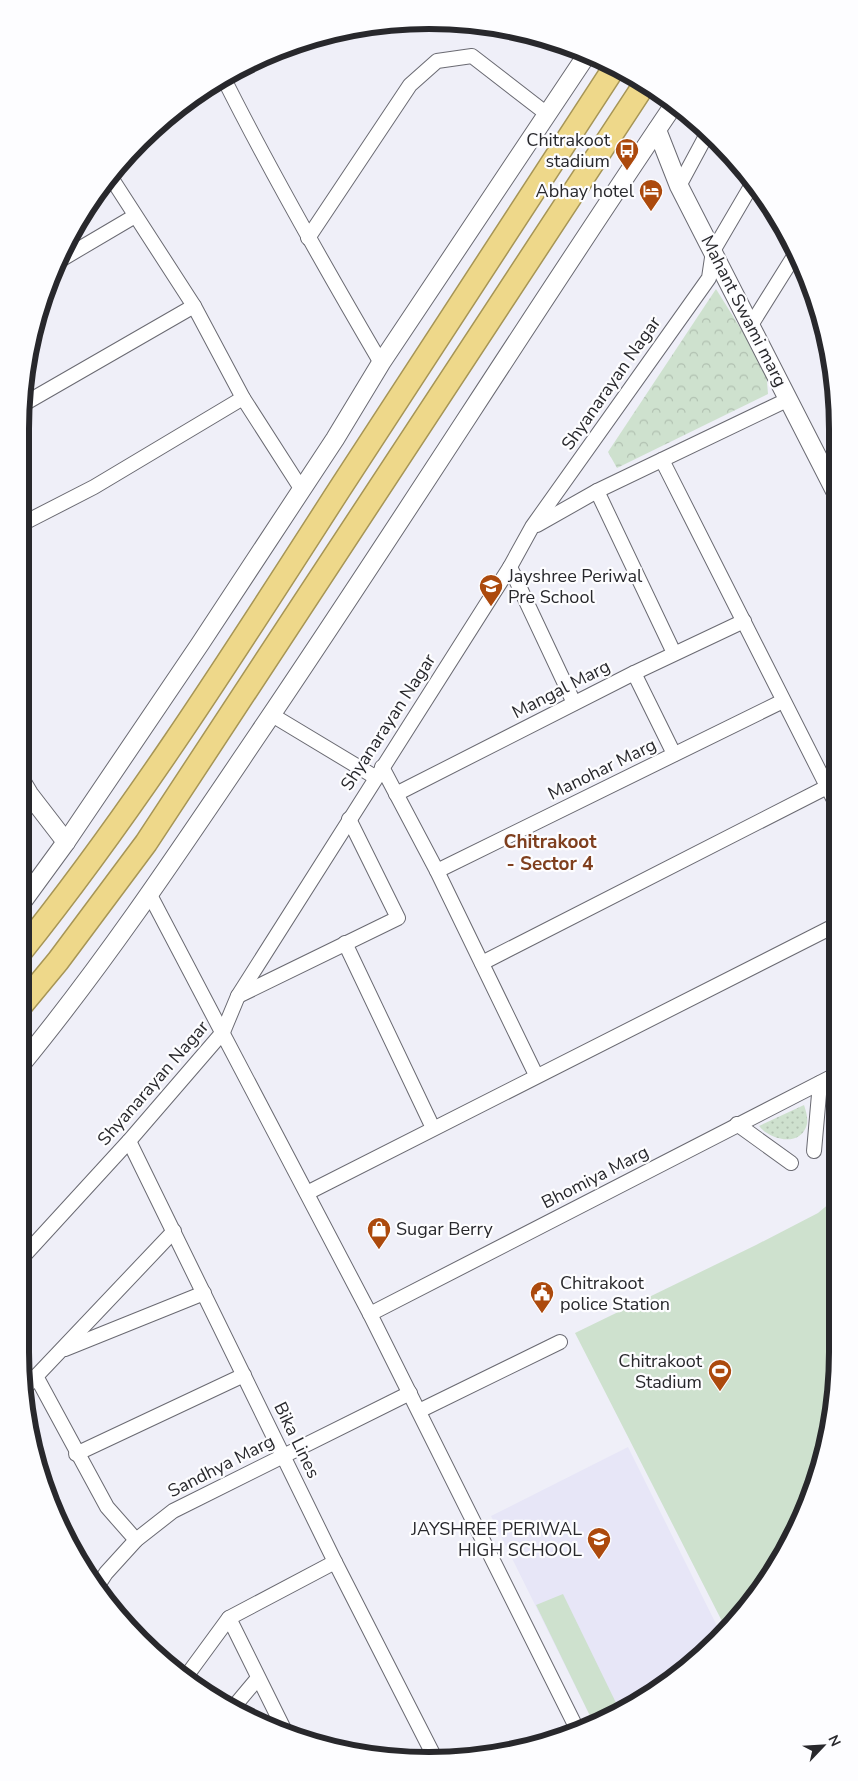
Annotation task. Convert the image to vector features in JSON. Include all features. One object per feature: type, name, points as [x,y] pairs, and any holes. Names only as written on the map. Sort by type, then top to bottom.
[{"type":"highway","points":[[29,941],[96,854],[142,789],[270,597],[611,73]]},
{"type":"highway","points":[[29,996],[58,962],[146,843],[641,90]]},
{"type":"street","points":[[308,238],[410,85],[437,61],[472,56],[547,114]]},
{"type":"street","points":[[29,893],[66,842],[302,490],[381,363],[584,60]]},
{"type":"street","points":[[226,84],[263,157],[381,363]]},
{"type":"street","points":[[29,1055],[64,1012],[150,895],[272,715],[671,109]]},
{"type":"street","name":"Mahant Swami marg","points":[[656,130],[679,186],[829,479]]},
{"type":"street","points":[[679,186],[704,139]]},
{"type":"street","points":[[114,182],[194,306],[243,398],[302,490]]},
{"type":"street","name":"Shyanarayan Nagar","points":[[29,1250],[129,1140],[223,1032],[238,996],[510,567],[532,527],[709,278],[713,251],[750,189]]},
{"type":"street","points":[[69,255],[135,216]]},
{"type":"street","points":[[751,325],[792,260]]},
{"type":"street","points":[[30,401],[194,306]]},
{"type":"street","points":[[29,520],[110,478],[243,398]]},
{"type":"street","points":[[532,527],[596,492],[789,399]]},
{"type":"street","points":[[662,460],[829,791]]},
{"type":"street","points":[[596,492],[674,653]]},
{"type":"street","points":[[510,567],[574,703]]},
{"type":"street","name":"Mangal Marg","points":[[396,794],[674,653],[744,621]]},
{"type":"street","points":[[634,673],[674,754]]},
{"type":"street","name":"Manohar Marg","points":[[437,871],[783,701]]},
{"type":"street","points":[[272,715],[379,772],[396,794],[437,871],[536,1075]]},
{"type":"street","points":[[482,963],[827,787]]},
{"type":"street","points":[[29,794],[66,842]]},
{"type":"street","points":[[238,996],[398,918],[349,819]]},
{"type":"street","points":[[150,895],[410,1392],[574,1725]]},
{"type":"street","points":[[307,1192],[829,928]]},
{"type":"street","points":[[346,943],[433,1128]]},
{"type":"street","name":"Bhomiya Marg","points":[[370,1314],[829,1078]]},
{"type":"street","points":[[814,1150],[820,1082]]},
{"type":"street","points":[[737,1124],[791,1163]]},
{"type":"street","name":"Bika Lines","points":[[129,1140],[335,1562],[432,1752]]},
{"type":"street","points":[[30,1382],[174,1231]]},
{"type":"street","points":[[60,1350],[204,1293]]},
{"type":"street","points":[[419,1411],[560,1342]]},
{"type":"street","points":[[76,1454],[244,1375]]},
{"type":"street","points":[[36,1376],[76,1454],[107,1506],[136,1540]]},
{"type":"street","name":"Sandhya Marg","points":[[101,1581],[136,1540],[173,1511],[410,1392]]},
{"type":"street","points":[[189,1673],[229,1618],[335,1562]]},
{"type":"street","points":[[229,1618],[281,1724]]},
{"type":"street","points":[[237,1703],[258,1678]]},
{"type":"shaded area","name":"JAYSHREE PERIWAL HIGH SCHOOL","points":[[628,1447],[718,1628],[673,1670],[629,1699],[591,1718],[491,1516]]},
{"type":"green space","points":[[716,289],[766,369],[768,394],[617,468],[608,452]]},
{"type":"green space","points":[[804,1105],[807,1124],[804,1132],[799,1136],[792,1139],[777,1138],[759,1126]]},
{"type":"green space","name":"Chitrakoot Stadium","points":[[829,1204],[828,1378],[822,1430],[816,1456],[799,1505],[776,1552],[747,1596],[723,1623],[575,1333],[818,1213]]},
{"type":"green space","points":[[563,1594],[617,1705],[591,1718],[536,1605]]},
{"type":"place","name":"Chitrakoot stadium","points":[[627,171]]},
{"type":"place","name":"Abhay hotel","points":[[651,212]]},
{"type":"place","name":"Jayshree Periwal Pre School","points":[[491,607]]},
{"type":"place","name":"Sugar Berry","points":[[379,1250]]},
{"type":"place","name":"Chitrakoot police Station","points":[[542,1314]]},
{"type":"place","name":"Chitrakoot Stadium","points":[[720,1392]]},
{"type":"place","name":"JAYSHREE PERIWAL HIGH SCHOOL","points":[[599,1560]]},
{"type":"district","name":"Chitrakoot - Sector 4","points":[[550,853]]}]
